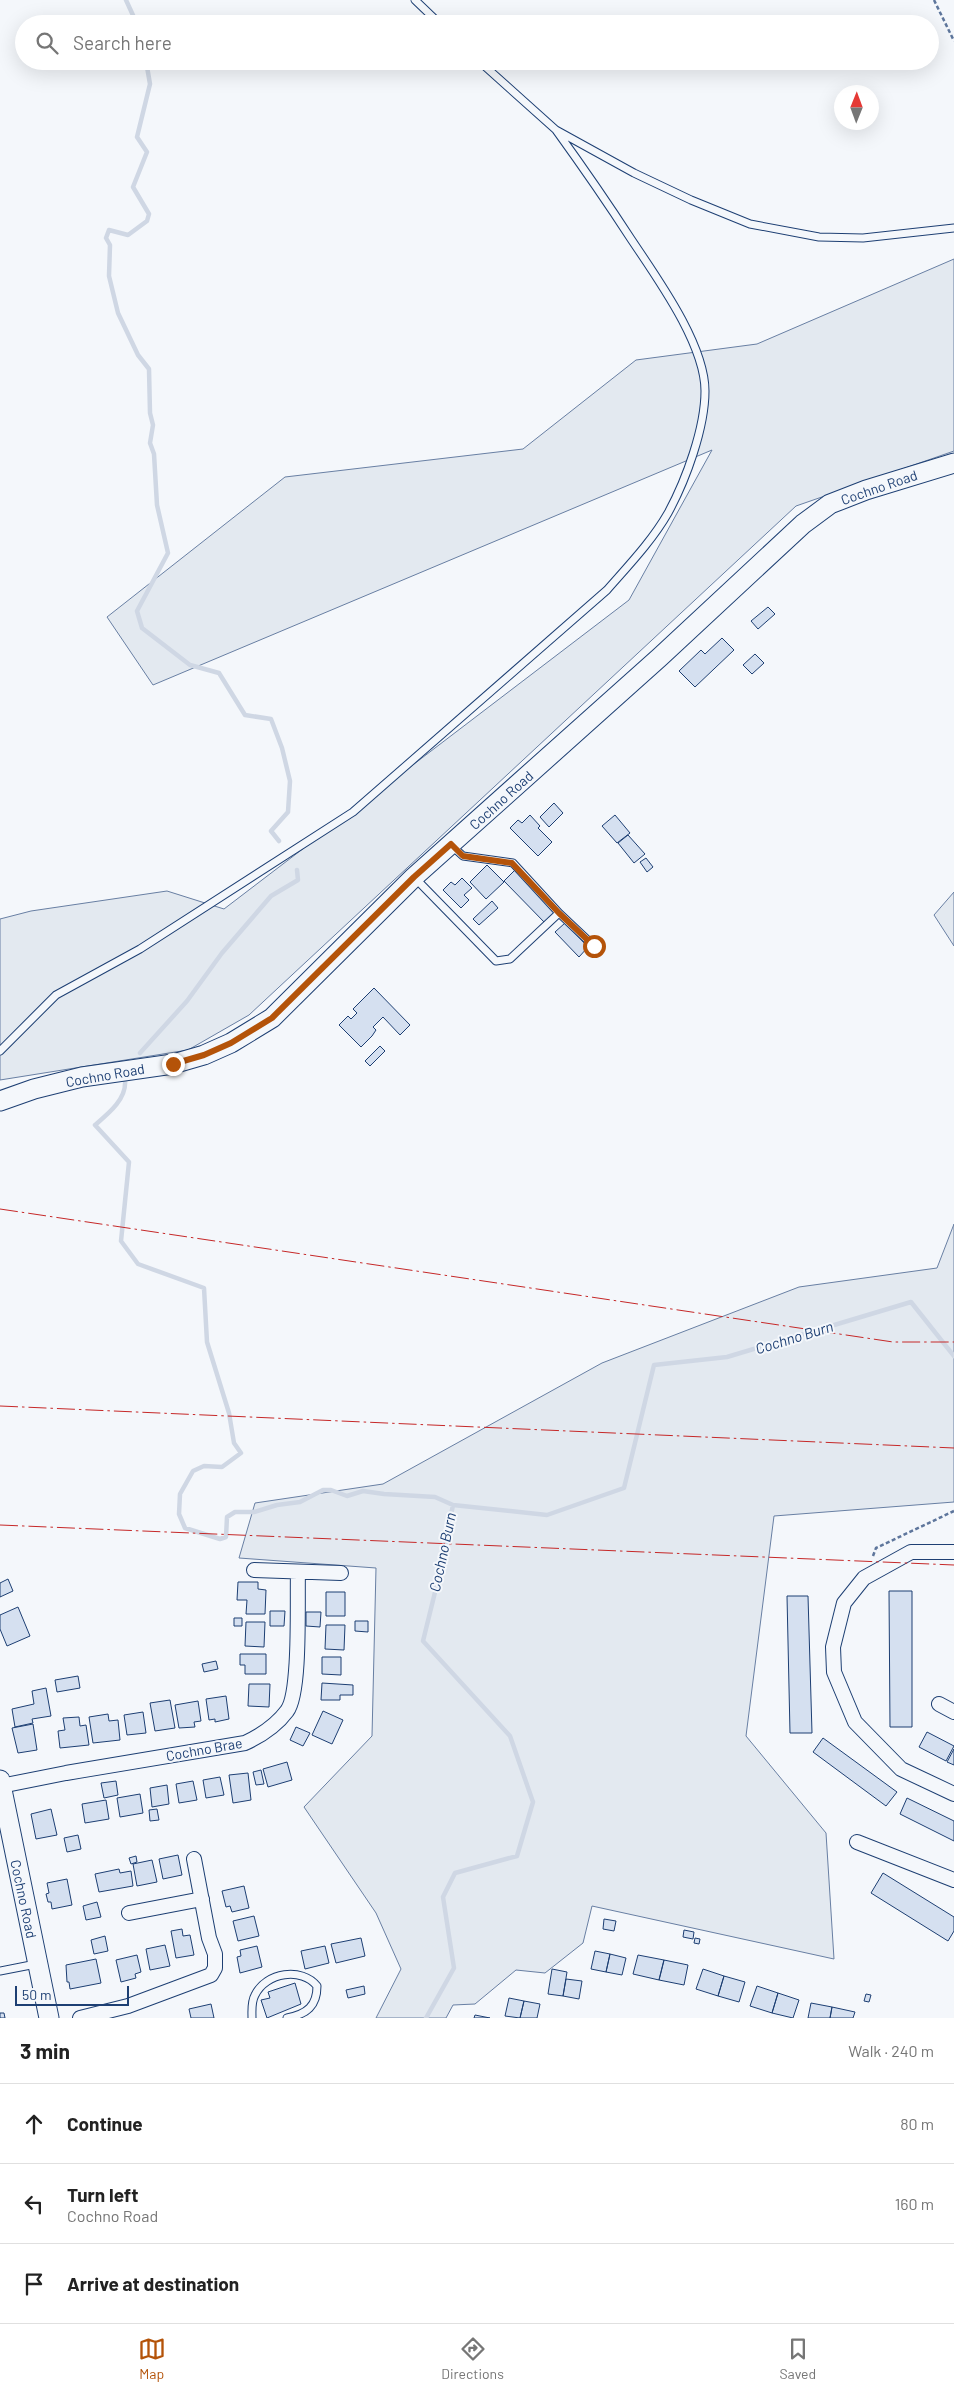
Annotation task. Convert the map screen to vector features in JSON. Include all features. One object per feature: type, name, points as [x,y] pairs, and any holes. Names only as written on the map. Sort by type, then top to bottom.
[{"type":"street","name":"Cochno Road","points":[[0,1101],[34,1089],[82,1077],[173,1064],[204,1055],[231,1043],[272,1018],[414,877],[660,657],[803,524],[830,504],[866,490],[954,463]]},
{"type":"street","points":[[954,1552],[911,1552],[864,1578],[844,1603],[833,1647],[834,1672],[855,1722],[901,1768],[954,1794]]},
{"type":"street","points":[[254,1570],[341,1573]]},
{"type":"street","name":"Cochno Brae","points":[[1,1783],[245,1743],[267,1732],[289,1709],[295,1682],[298,1572]]},
{"type":"street","points":[[939,1704],[954,1712]]},
{"type":"street","name":"Cochno Road","points":[[1,1783],[49,2018]]},
{"type":"street","points":[[857,1842],[954,1880]]},
{"type":"street","points":[[80,2018],[128,2006],[211,1975],[216,1968],[215,1954],[209,1938],[194,1859]]},
{"type":"street","points":[[129,1913],[202,1899]]},
{"type":"lane","points":[[415,0],[431,15]]},
{"type":"lane","points":[[0,1051],[56,995],[140,949],[352,812],[607,590],[635,558],[668,513],[703,422],[705,390],[701,366],[688,334],[660,283],[556,130],[489,70]]},
{"type":"lane","points":[[556,130],[682,196],[750,224],[819,237],[863,238],[954,228]]},
{"type":"lane","points":[[451,844],[463,856],[512,863],[559,913],[594,946]]},
{"type":"lane","points":[[414,877],[496,961],[510,959],[559,913]]},
{"type":"lane","points":[[0,1971],[38,1964]]},
{"type":"lane","points":[[252,2018],[255,1993],[266,1984],[280,1976],[292,1973],[311,1978],[317,1986],[315,2003],[308,2012],[287,2018]]},
{"type":"path","points":[[934,0],[954,41]]},
{"type":"shaded area","points":[[954,259],[954,451],[796,506],[249,1015],[188,1050],[0,1080],[0,919],[31,911],[167,891],[224,909],[629,600],[712,450],[153,685],[107,617],[285,477],[523,449],[636,360],[757,344]]},
{"type":"shaded area","points":[[954,892],[954,946],[934,915]]},
{"type":"shaded area","points":[[954,1224],[954,1502],[774,1516],[746,1736],[826,1833],[834,1959],[592,1906],[583,1943],[545,1973],[516,1970],[475,2004],[453,2005],[446,2018],[376,2018],[401,1969],[376,1913],[304,1807],[372,1736],[376,1568],[239,1558],[255,1503],[383,1484],[602,1363],[799,1287],[937,1268]]},
{"type":"building","points":[[768,607],[775,614],[758,629],[751,621]]},
{"type":"building","points":[[722,638],[734,650],[695,687],[679,671],[701,650],[705,654]]},
{"type":"building","points":[[755,654],[764,663],[752,674],[743,665]]},
{"type":"building","points":[[554,803],[563,813],[549,827],[540,817]]},
{"type":"building","points":[[530,815],[540,826],[538,828],[552,842],[538,856],[510,828],[518,820],[522,823]]},
{"type":"building","points":[[615,815],[630,833],[617,843],[602,826]]},
{"type":"building","points":[[628,835],[645,854],[634,863],[618,843]]},
{"type":"building","points":[[646,858],[653,867],[647,872],[640,862]]},
{"type":"building","points":[[487,865],[504,882],[486,899],[470,882]]},
{"type":"building","points":[[515,870],[556,913],[546,924],[504,881]]},
{"type":"building","points":[[462,878],[472,888],[464,895],[469,900],[461,908],[443,890],[451,882],[455,885]]},
{"type":"building","points":[[492,901],[498,908],[479,925],[473,919]]},
{"type":"building","points":[[565,923],[588,947],[579,957],[555,932]]},
{"type":"building","points":[[374,988],[410,1025],[400,1035],[383,1017],[373,1027],[376,1030],[372,1036],[361,1047],[339,1025],[348,1016],[351,1019],[357,1013],[353,1009]]},
{"type":"building","points":[[380,1046],[385,1051],[370,1066],[365,1061]]},
{"type":"building","points":[[8,1579],[13,1591],[0,1597],[0,1583]]},
{"type":"building","points":[[238,1582],[258,1582],[258,1589],[266,1590],[265,1614],[246,1614],[247,1600],[237,1600]]},
{"type":"building","points":[[889,1591],[912,1591],[912,1727],[890,1727]]},
{"type":"building","points":[[326,1592],[345,1592],[345,1616],[326,1616]]},
{"type":"building","points":[[787,1596],[808,1596],[812,1733],[790,1733]]},
{"type":"building","points":[[18,1607],[30,1636],[7,1646],[0,1629],[0,1615]]},
{"type":"building","points":[[270,1611],[285,1611],[284,1626],[270,1626]]},
{"type":"building","points":[[306,1612],[321,1612],[320,1627],[306,1626]]},
{"type":"building","points":[[234,1618],[242,1618],[242,1626],[234,1626]]},
{"type":"building","points":[[355,1621],[368,1621],[368,1632],[355,1631]]},
{"type":"building","points":[[246,1622],[265,1622],[264,1647],[245,1646]]},
{"type":"building","points":[[326,1625],[345,1625],[344,1650],[325,1649]]},
{"type":"building","points":[[240,1654],[266,1654],[266,1674],[245,1674],[245,1665],[240,1665]]},
{"type":"building","points":[[322,1657],[341,1657],[341,1675],[322,1674]]},
{"type":"building","points":[[216,1661],[218,1669],[204,1672],[202,1664]]},
{"type":"building","points":[[78,1676],[80,1688],[57,1692],[55,1680]]},
{"type":"building","points":[[322,1683],[353,1685],[353,1695],[340,1695],[340,1700],[321,1700]]},
{"type":"building","points":[[249,1684],[270,1684],[269,1707],[248,1706]]},
{"type":"building","points":[[46,1688],[51,1716],[32,1719],[33,1723],[15,1727],[12,1709],[34,1704],[32,1691]]},
{"type":"building","points":[[226,1696],[229,1719],[215,1722],[215,1719],[209,1720],[206,1699]]},
{"type":"building","points":[[170,1700],[175,1728],[155,1731],[150,1703]]},
{"type":"building","points":[[198,1701],[201,1721],[194,1722],[195,1727],[179,1728],[175,1705]]},
{"type":"building","points":[[323,1711],[343,1720],[332,1744],[312,1735]]},
{"type":"building","points":[[143,1712],[146,1733],[127,1735],[124,1715]]},
{"type":"building","points":[[108,1714],[109,1721],[118,1720],[120,1740],[93,1743],[89,1717]]},
{"type":"building","points":[[79,1717],[80,1726],[86,1725],[89,1745],[60,1748],[58,1731],[65,1730],[63,1718]]},
{"type":"building","points":[[33,1724],[37,1750],[18,1753],[12,1728]]},
{"type":"building","points":[[296,1727],[310,1733],[303,1746],[290,1740]]},
{"type":"building","points":[[927,1732],[954,1746],[946,1761],[919,1747]]},
{"type":"building","points":[[823,1738],[897,1792],[886,1806],[813,1752]]},
{"type":"building","points":[[954,1749],[954,1765],[947,1762]]},
{"type":"building","points":[[287,1762],[292,1780],[268,1787],[263,1769]]},
{"type":"building","points":[[261,1770],[264,1784],[256,1785],[253,1772]]},
{"type":"building","points":[[248,1773],[251,1800],[233,1803],[229,1775]]},
{"type":"building","points":[[220,1777],[224,1795],[206,1798],[203,1780]]},
{"type":"building","points":[[116,1781],[118,1795],[104,1798],[101,1783]]},
{"type":"building","points":[[193,1781],[197,1800],[179,1803],[176,1784]]},
{"type":"building","points":[[167,1785],[169,1804],[152,1807],[150,1788]]},
{"type":"building","points":[[140,1794],[143,1813],[120,1817],[117,1798]]},
{"type":"building","points":[[907,1798],[954,1821],[954,1841],[900,1814]]},
{"type":"building","points":[[106,1800],[109,1819],[85,1823],[82,1804]]},
{"type":"building","points":[[51,1809],[57,1835],[36,1839],[31,1814]]},
{"type":"building","points":[[157,1809],[159,1820],[150,1821],[149,1810]]},
{"type":"building","points":[[78,1835],[81,1849],[67,1852],[64,1838]]},
{"type":"building","points":[[178,1855],[182,1875],[163,1879],[159,1859]]},
{"type":"building","points":[[136,1856],[137,1862],[131,1864],[129,1858]]},
{"type":"building","points":[[152,1860],[157,1882],[137,1886],[133,1864]]},
{"type":"building","points":[[119,1869],[120,1873],[131,1871],[133,1886],[99,1892],[95,1874]]},
{"type":"building","points":[[883,1873],[954,1917],[954,1931],[948,1941],[871,1893]]},
{"type":"building","points":[[67,1879],[72,1905],[52,1909],[51,1902],[48,1902],[46,1894],[49,1893],[47,1883]]},
{"type":"building","points":[[244,1886],[249,1908],[232,1912],[230,1906],[226,1907],[222,1891]]},
{"type":"building","points":[[97,1902],[101,1917],[86,1920],[83,1906]]},
{"type":"building","points":[[254,1916],[259,1936],[238,1941],[233,1921]]},
{"type":"building","points":[[604,1919],[616,1921],[614,1931],[603,1929]]},
{"type":"building","points":[[182,1929],[183,1936],[190,1935],[194,1955],[176,1958],[171,1931]]},
{"type":"building","points":[[684,1930],[694,1932],[693,1939],[683,1937]]},
{"type":"building","points":[[105,1936],[108,1951],[94,1954],[91,1940]]},
{"type":"building","points":[[361,1938],[365,1956],[336,1963],[331,1944]]},
{"type":"building","points":[[695,1938],[700,1939],[699,1944],[694,1943]]},
{"type":"building","points":[[165,1945],[170,1966],[150,1970],[146,1949]]},
{"type":"building","points":[[257,1946],[262,1967],[240,1973],[237,1957],[241,1956],[240,1950]]},
{"type":"building","points":[[325,1946],[329,1963],[305,1969],[301,1951]]},
{"type":"building","points":[[595,1951],[610,1954],[606,1972],[591,1969]]},
{"type":"building","points":[[610,1954],[626,1958],[622,1975],[606,1972]]},
{"type":"building","points":[[137,1955],[141,1972],[135,1974],[136,1978],[121,1982],[116,1960]]},
{"type":"building","points":[[638,1955],[664,1960],[659,1980],[633,1974]]},
{"type":"building","points":[[96,1959],[101,1983],[70,1989],[69,1982],[67,1982],[66,1965]]},
{"type":"building","points":[[664,1960],[688,1965],[684,1985],[659,1980]]},
{"type":"building","points":[[552,1969],[567,1972],[563,1996],[548,1994]]},
{"type":"building","points":[[703,1969],[724,1976],[718,1996],[696,1989]]},
{"type":"building","points":[[724,1976],[745,1982],[739,2002],[718,1996]]},
{"type":"building","points":[[566,1979],[582,1981],[579,1999],[563,1996]]},
{"type":"building","points":[[295,1983],[301,2004],[267,2018],[261,2000],[270,1998],[268,1992]]},
{"type":"building","points":[[364,1986],[365,1994],[348,1998],[346,1990]]},
{"type":"building","points":[[757,1986],[778,1993],[772,2013],[750,2006]]},
{"type":"building","points":[[778,1993],[799,2000],[793,2018],[772,2013]]},
{"type":"building","points":[[866,1994],[871,1995],[869,2002],[864,2001]]},
{"type":"building","points":[[509,1998],[524,2001],[520,2018],[505,2016]]},
{"type":"building","points":[[524,2001],[540,2004],[537,2018],[520,2018]]},
{"type":"building","points":[[811,2003],[832,2007],[830,2018],[808,2018]]},
{"type":"building","points":[[211,2004],[214,2018],[191,2018],[189,2009]]},
{"type":"building","points":[[832,2007],[855,2012],[853,2018],[830,2018]]},
{"type":"building","points":[[0,2013],[4,2013],[5,2018],[0,2018]]},
{"type":"building","points":[[475,2015],[490,2018],[474,2018]]},
{"type":"waterway","points":[[126,0],[133,15]]},
{"type":"waterway","points":[[148,70],[150,84],[137,137],[147,152],[133,187],[149,214],[147,221],[128,235],[109,230],[106,238],[110,245],[109,276],[118,313],[138,355],[149,369],[150,413],[153,425],[150,443],[154,454],[157,505],[168,553],[137,611],[142,628],[190,665],[219,673],[245,715],[271,719],[282,748],[290,781],[288,812],[271,831],[279,841]]},
{"type":"waterway","points":[[140,1053],[187,1001],[222,953],[271,896],[298,880],[297,870]]},
{"type":"waterway","points":[[125,1080],[125,1087],[120,1100],[95,1125],[129,1162],[121,1241],[138,1264],[204,1288],[207,1342],[229,1413],[234,1443],[241,1453],[222,1467],[204,1466],[193,1471],[180,1494],[179,1514],[185,1528],[220,1539],[226,1537],[227,1517],[235,1512],[254,1512],[277,1505],[300,1502],[323,1490],[331,1490],[347,1496],[363,1491],[435,1497],[453,1505]]},
{"type":"waterway","name":"Cochno Burn","points":[[426,2018],[454,1968],[443,1897],[455,1873],[517,1856],[533,1802],[510,1736],[423,1641],[439,1576],[453,1505],[547,1515],[624,1488],[654,1365],[727,1357],[911,1302],[954,1356]]},
{"type":"power","points":[[0,1209],[893,1342],[954,1342]]},
{"type":"power","points":[[0,1406],[954,1448]]},
{"type":"power","points":[[0,1525],[954,1565]]},
{"type":"route","points":[[173,1064],[204,1055],[231,1043],[272,1018],[414,877],[451,844],[463,856],[512,863],[559,913],[594,946]]}]
